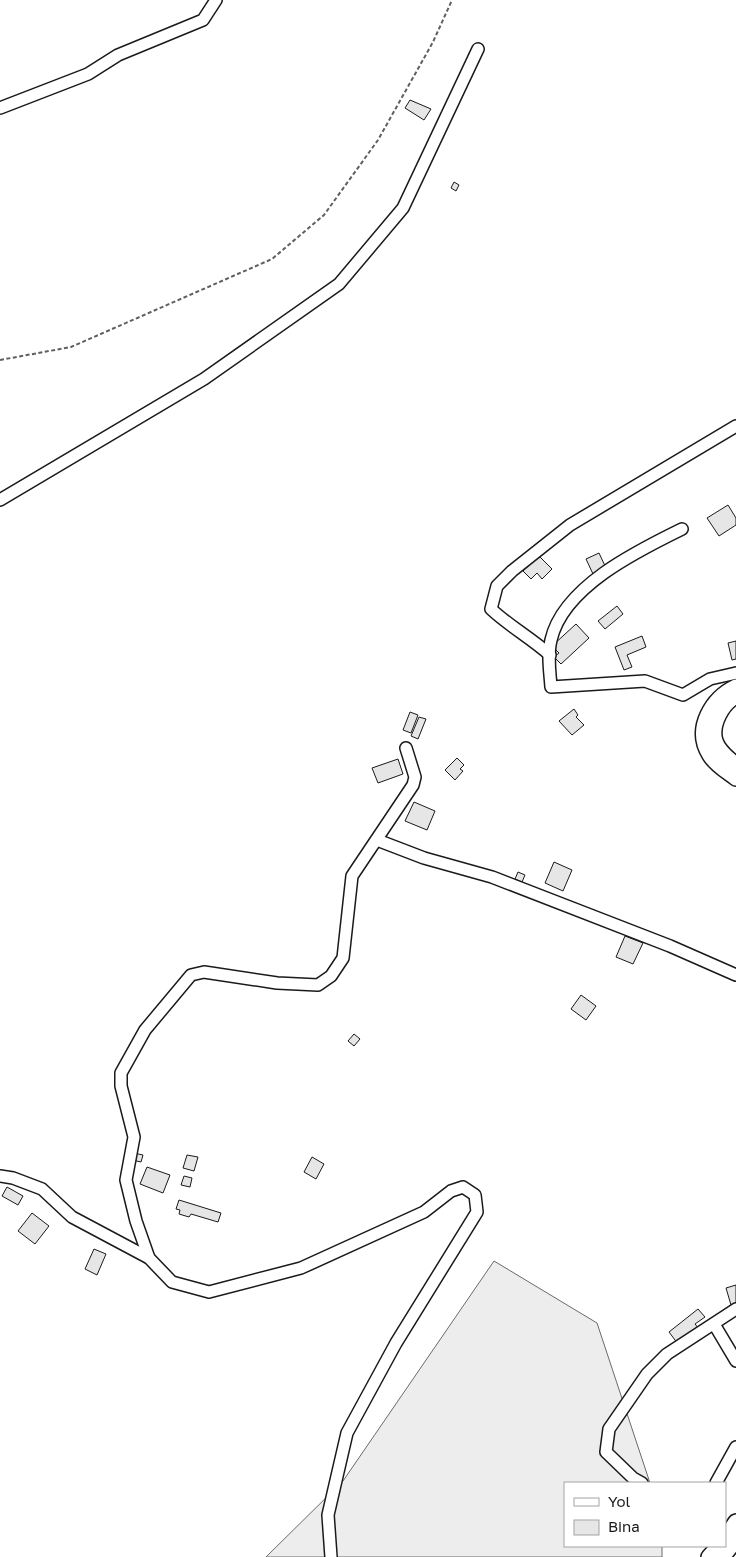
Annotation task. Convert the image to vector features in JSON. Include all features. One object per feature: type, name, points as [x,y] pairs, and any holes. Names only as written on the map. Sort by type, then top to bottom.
[{"type":"main road","points":[[736,686],[712,705],[705,726],[708,753],[715,762],[736,778]]},
{"type":"main road","points":[[736,696],[725,705],[719,715],[714,728],[714,739],[718,748],[736,765]]},
{"type":"main road","points":[[726,1537],[736,1522]]},
{"type":"main road","points":[[722,1557],[736,1540]]},
{"type":"main road","points":[[709,1557],[718,1547]]},
{"type":"street","points":[[0,108],[88,74],[118,55],[203,20],[216,0]]},
{"type":"street","points":[[0,500],[204,378],[339,284],[403,208],[478,49]]},
{"type":"street","points":[[550,655],[532,639],[505,622],[491,609],[497,586],[512,571],[570,524],[736,426]]},
{"type":"street","points":[[682,529],[643,548],[577,593],[557,623],[551,641],[551,687],[645,681],[683,695],[710,679],[736,673]]},
{"type":"street","points":[[149,1258],[136,1222],[126,1180],[134,1137],[121,1086],[121,1073],[145,1030],[191,975],[204,972],[277,983],[318,985],[331,976],[343,958],[352,876],[413,785],[415,777],[406,748]]},
{"type":"street","points":[[377,840],[424,858],[492,877],[670,946],[736,975]]},
{"type":"street","points":[[0,1176],[13,1178],[42,1189],[72,1217],[149,1258],[172,1282],[209,1292],[301,1268],[424,1212],[452,1191],[463,1187],[476,1195],[477,1212],[396,1343],[347,1433],[328,1515],[331,1557]]},
{"type":"street","points":[[640,1482],[633,1478],[606,1452],[609,1429],[647,1374],[667,1354],[736,1309]]},
{"type":"street","points":[[714,1324],[736,1361]]},
{"type":"street","points":[[717,1482],[736,1447]]},
{"type":"path","points":[[0,360],[71,347],[272,259],[324,216],[378,140],[433,42],[452,0]]},
{"type":"shaded area","points":[[494,1261],[597,1323],[650,1482],[564,1482],[564,1547],[662,1547],[662,1557],[266,1557],[343,1481]]},
{"type":"building","points":[[410,100],[431,109],[424,120],[405,108]]},
{"type":"building","points":[[454,182],[459,185],[456,191],[451,188]]},
{"type":"building","points":[[728,505],[736,518],[736,525],[719,536],[707,518]]},
{"type":"building","points":[[599,553],[606,568],[593,574],[586,559]]},
{"type":"building","points":[[539,556],[552,569],[542,579],[537,573],[531,579],[523,571]]},
{"type":"building","points":[[617,606],[623,614],[605,629],[598,621]]},
{"type":"building","points":[[576,624],[589,638],[561,664],[554,657],[559,653],[552,646]]},
{"type":"building","points":[[642,636],[646,647],[627,655],[632,667],[624,670],[615,647]]},
{"type":"building","points":[[736,641],[736,659],[732,660],[728,643]]},
{"type":"building","points":[[574,709],[578,715],[576,717],[584,725],[572,735],[559,721]]},
{"type":"building","points":[[410,712],[418,715],[411,733],[403,730]]},
{"type":"building","points":[[419,717],[426,719],[418,739],[411,736]]},
{"type":"building","points":[[457,758],[464,765],[460,769],[463,771],[455,780],[445,770]]},
{"type":"building","points":[[398,759],[403,774],[378,783],[372,768]]},
{"type":"building","points":[[414,802],[435,811],[427,830],[405,821]]},
{"type":"building","points":[[554,862],[572,870],[563,891],[545,883]]},
{"type":"building","points":[[518,872],[525,875],[522,882],[515,879]]},
{"type":"building","points":[[625,936],[643,943],[633,964],[616,957]]},
{"type":"building","points":[[581,995],[596,1006],[586,1020],[571,1009]]},
{"type":"building","points":[[354,1034],[360,1039],[354,1046],[348,1041]]},
{"type":"building","points":[[134,1153],[143,1155],[141,1162],[132,1160]]},
{"type":"building","points":[[187,1155],[198,1157],[194,1171],[183,1168]]},
{"type":"building","points":[[312,1157],[324,1164],[316,1179],[304,1172]]},
{"type":"building","points":[[147,1167],[170,1175],[163,1193],[140,1184]]},
{"type":"building","points":[[184,1176],[192,1178],[190,1187],[181,1185]]},
{"type":"building","points":[[7,1187],[23,1196],[18,1205],[2,1196]]},
{"type":"building","points":[[179,1200],[221,1213],[218,1222],[191,1214],[189,1217],[179,1214],[180,1210],[176,1209]]},
{"type":"building","points":[[32,1213],[49,1226],[35,1244],[18,1231]]},
{"type":"building","points":[[94,1249],[106,1254],[97,1275],[85,1269]]},
{"type":"building","points":[[736,1285],[736,1303],[731,1305],[726,1288]]},
{"type":"building","points":[[698,1309],[705,1317],[695,1324],[699,1329],[678,1344],[669,1332]]}]
